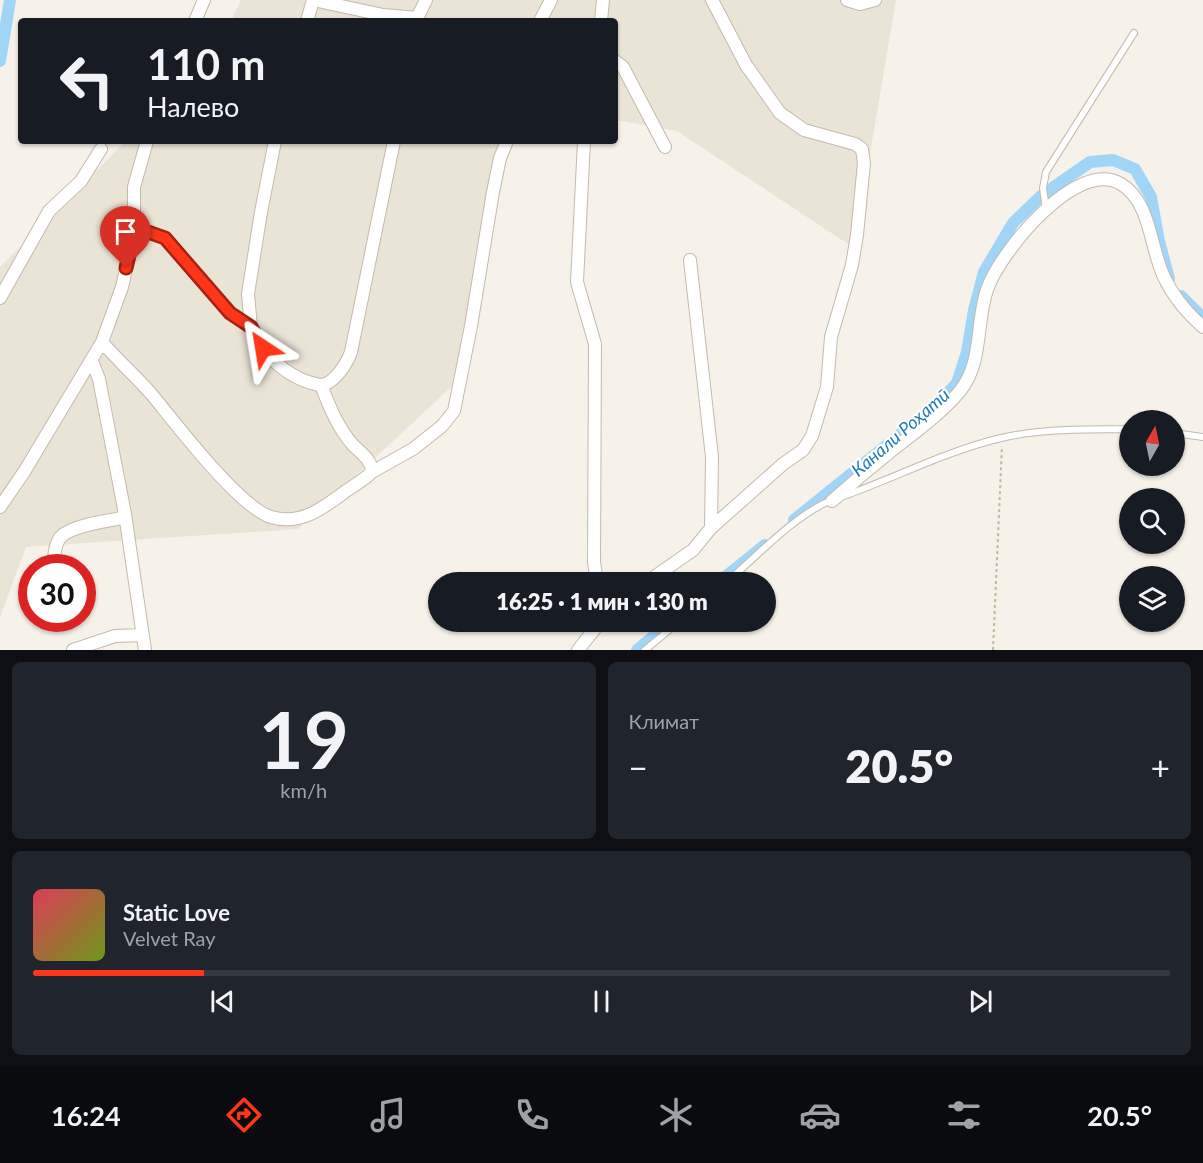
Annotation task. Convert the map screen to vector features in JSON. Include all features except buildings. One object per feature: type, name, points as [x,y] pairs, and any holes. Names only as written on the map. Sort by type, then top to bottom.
[{"type":"street","points":[[196,18],[204,0]]},
{"type":"street","points":[[308,18],[313,0],[383,15],[417,18],[426,0]]},
{"type":"street","points":[[542,18],[551,0]]},
{"type":"street","points":[[601,18],[603,0]]},
{"type":"street","points":[[661,572],[693,550],[711,528],[783,464],[803,450],[812,436],[827,387],[831,337],[852,265],[864,163],[859,146],[804,130],[780,113],[746,65],[712,0]]},
{"type":"street","points":[[847,0],[860,4],[875,0]]},
{"type":"street","points":[[618,63],[623,67],[665,147]]},
{"type":"street","points":[[0,507],[24,472],[102,342],[122,287],[134,234],[134,187],[146,144]]},
{"type":"street","points":[[274,144],[248,294],[251,327],[263,348],[288,374],[321,385],[330,381],[347,364],[351,352],[393,144]]},
{"type":"street","points":[[102,342],[152,394],[179,430],[233,488],[256,509],[270,516],[284,519],[312,514],[326,507],[372,472],[412,449],[442,426],[454,411],[471,326],[493,192],[500,158],[506,144]]},
{"type":"street","points":[[584,144],[577,282],[595,344],[596,572]]},
{"type":"street","points":[[0,298],[49,211],[81,181],[101,149]]},
{"type":"street","points":[[832,501],[914,434],[960,391],[975,363],[988,286],[1008,253],[1045,204],[1073,188],[1100,180],[1110,180],[1121,184],[1135,197],[1142,209],[1160,267],[1169,287],[1185,310],[1203,327]]},
{"type":"street","points":[[134,234],[148,232],[165,238],[230,313],[251,327]]},
{"type":"street","points":[[690,260],[712,457],[711,528]]},
{"type":"street","points":[[92,361],[99,379],[125,514],[145,650]]},
{"type":"street","points":[[321,385],[325,398],[342,430],[370,463],[372,472]]},
{"type":"street","points":[[55,554],[60,536],[72,530],[122,518],[125,514]]},
{"type":"street","points":[[578,650],[589,632]]},
{"type":"street","points":[[73,650],[115,636],[143,635]]},
{"type":"lane","points":[[1045,204],[1043,188],[1046,172],[1134,33]]},
{"type":"lane","points":[[739,572],[802,517],[821,505],[966,448],[1002,438],[1039,432],[1119,429]]},
{"type":"lane","points":[[1185,435],[1203,437]]},
{"type":"lane","points":[[645,650],[667,632]]},
{"type":"path","points":[[993,650],[1002,438]]},
{"type":"shaded area","points":[[241,0],[896,0],[854,248],[677,131],[618,121],[618,18],[232,18]]},
{"type":"shaded area","points":[[123,144],[510,144],[460,379],[298,529],[26,547],[23,554],[18,554],[18,569],[0,617],[0,267]]},
{"type":"waterway","name":"Канали Роҳатӣ","points":[[0,61],[10,0]]},
{"type":"waterway","name":"Канали Роҳатӣ","points":[[794,520],[938,404],[957,383],[967,352],[974,310],[984,272],[1013,223],[1041,196],[1090,162],[1113,160],[1135,169],[1151,197],[1169,279]]},
{"type":"waterway","name":"Канали Роҳатӣ","points":[[1181,296],[1203,318]]},
{"type":"waterway","name":"Канали Роҳатӣ","points":[[731,572],[765,545]]},
{"type":"waterway","name":"Канали Роҳатӣ","points":[[637,650],[659,632]]},
{"type":"route","points":[[126,268],[134,234],[148,232],[165,238],[230,313],[251,327],[263,348]]}]
